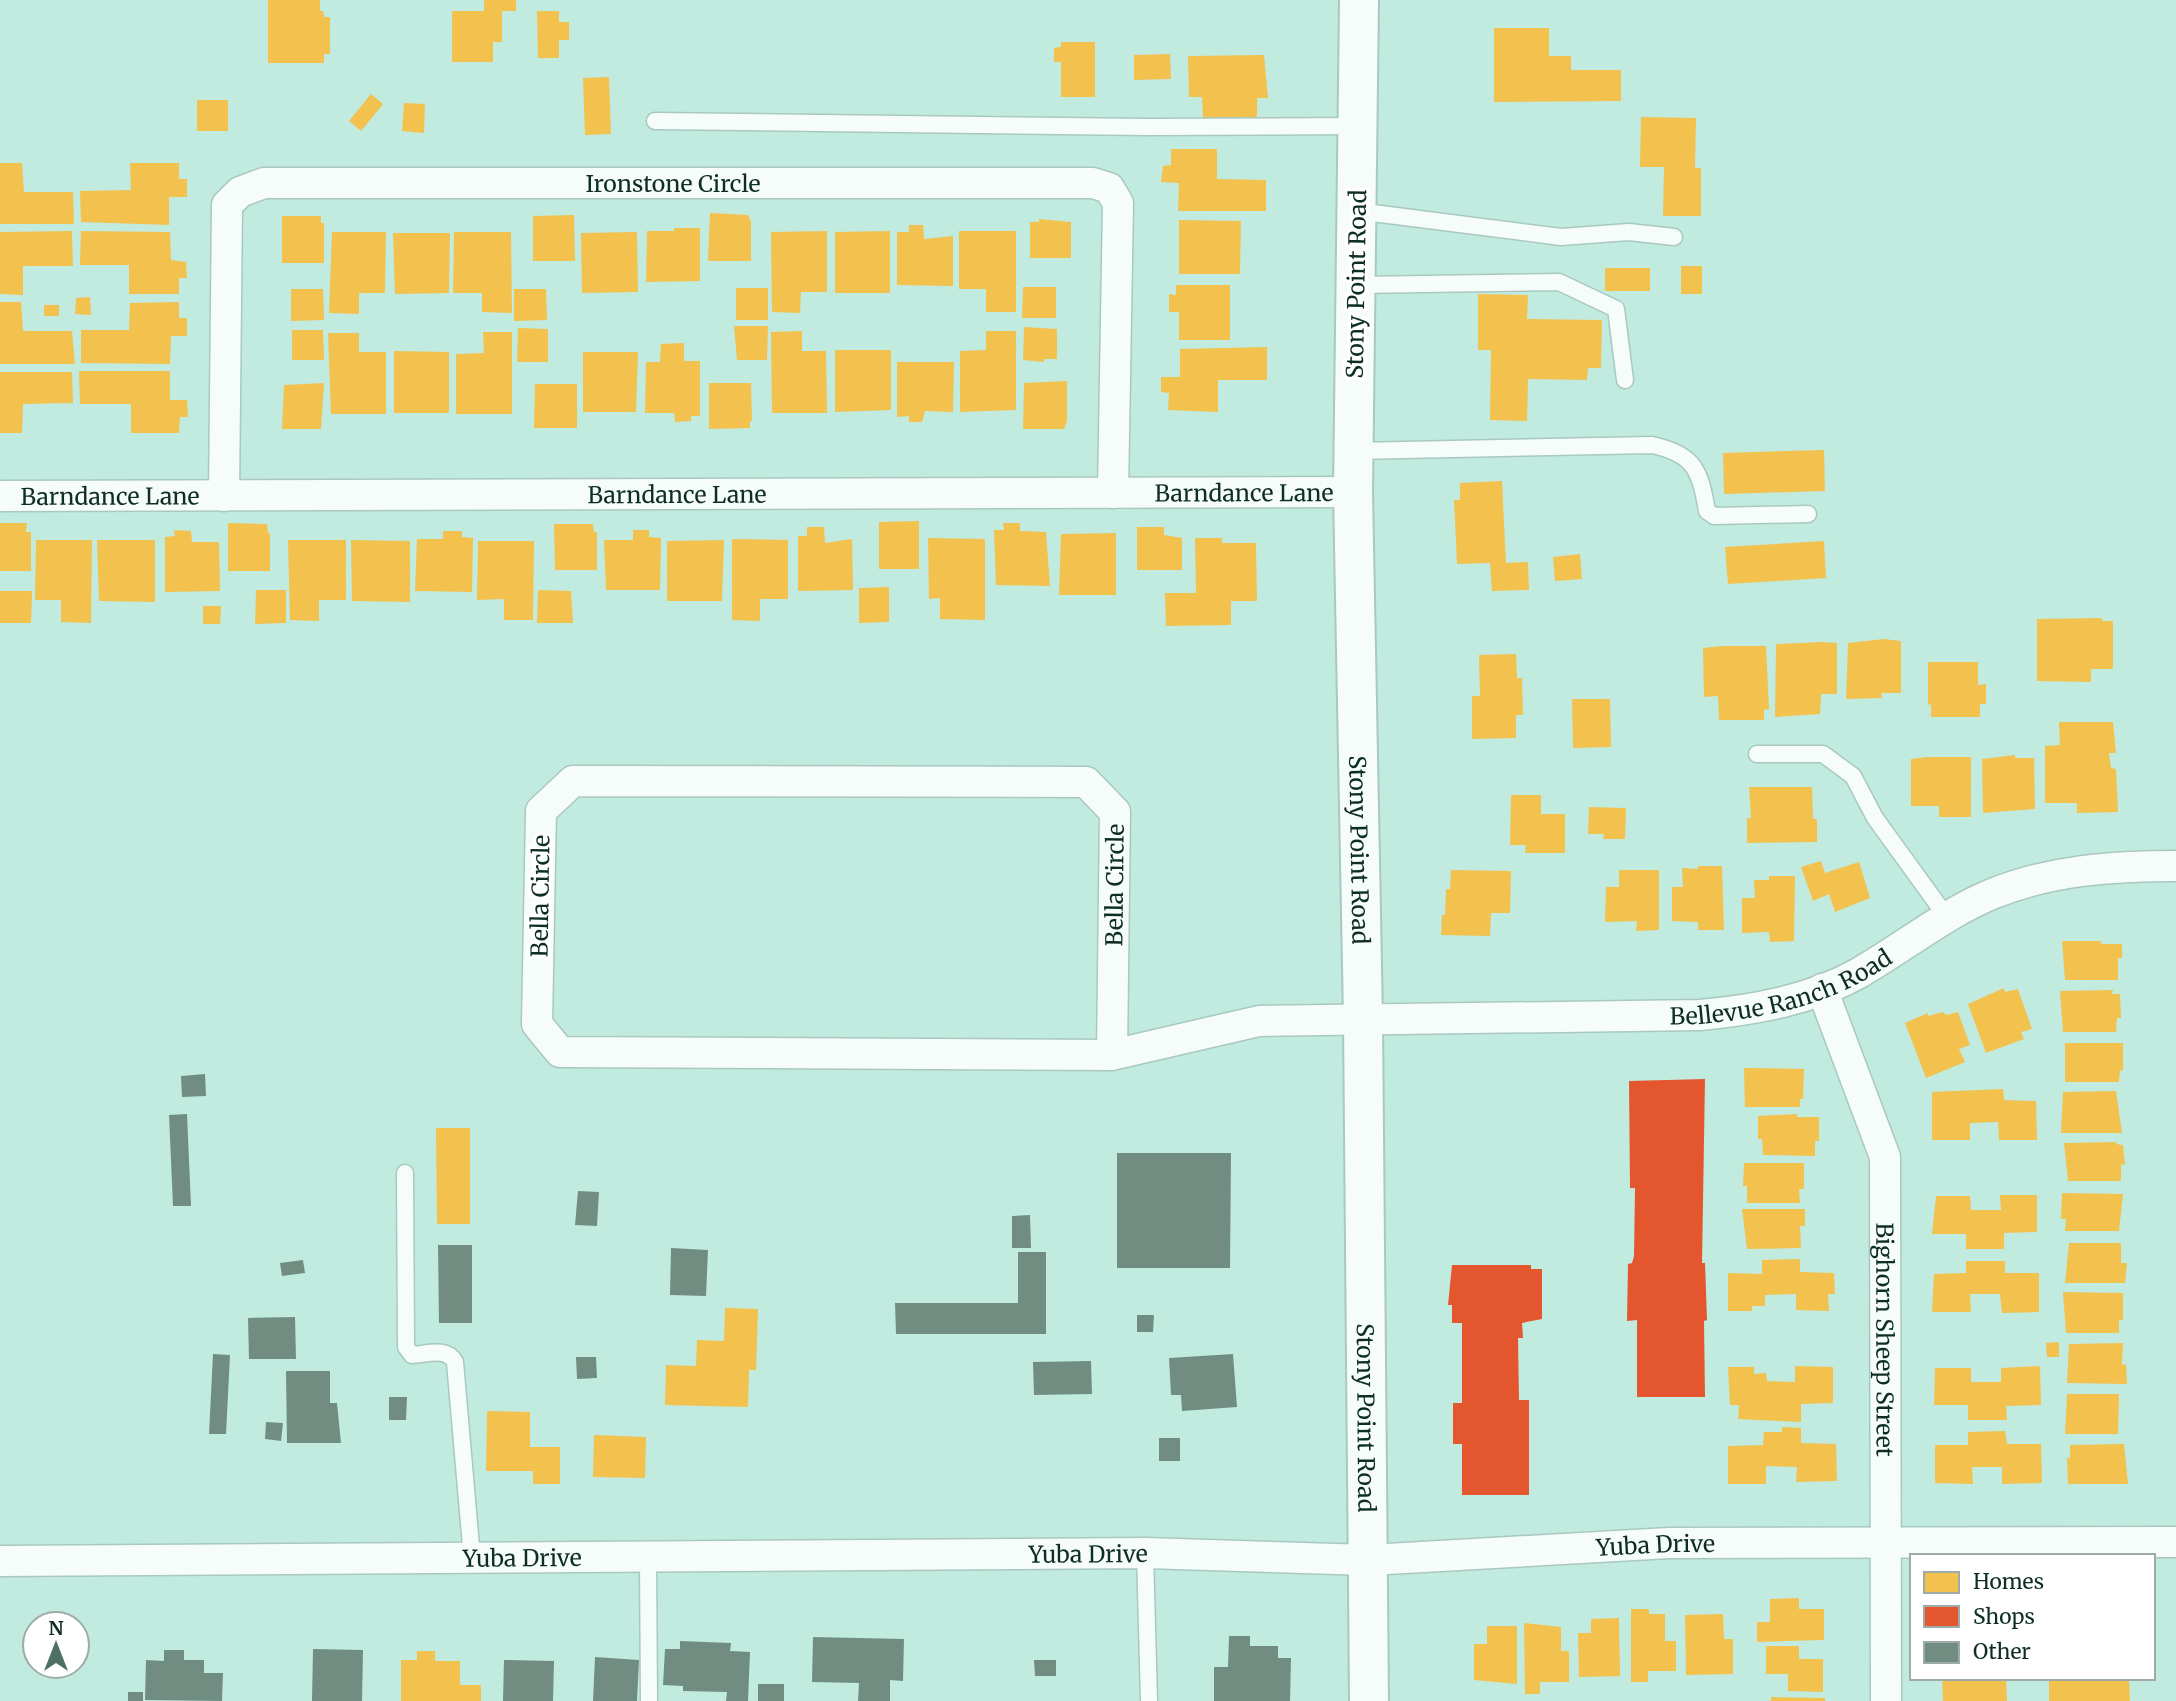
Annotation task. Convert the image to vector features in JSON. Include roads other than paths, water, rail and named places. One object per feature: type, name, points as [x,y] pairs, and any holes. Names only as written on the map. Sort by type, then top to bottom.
[{"type":"main road","name":"Stony Point Road","points":[[1359,0],[1353,492],[1363,1019],[1368,1701]]},
{"type":"street","name":"Ironstone Circle","points":[[223,496],[227,205],[240,192],[264,183],[1093,183],[1109,188],[1118,203],[1113,493]]},
{"type":"street","name":"Barndance Lane","points":[[0,496],[1353,492]]},
{"type":"street","name":"Bella Circle","points":[[1112,1055],[1115,812],[1086,782],[573,781],[541,811],[537,1024],[560,1052],[1112,1055],[1259,1021],[1363,1019]]},
{"type":"street","name":"Bellevue Ranch Road","points":[[1363,1019],[1700,1015],[1778,1004],[1858,974],[1945,916],[1992,894],[2042,876],[2089,870],[2176,866]]},
{"type":"street","name":"Bighorn Sheep Street","points":[[1822,989],[1885,1157],[1886,1701]]},
{"type":"street","name":"Yuba Drive","points":[[0,1561],[1145,1553],[1369,1560],[1646,1544],[2176,1542]]},
{"type":"lane","points":[[655,121],[1147,127],[1357,126]]},
{"type":"lane","points":[[1357,211],[1560,237],[1629,232],[1674,237]]},
{"type":"lane","points":[[1356,285],[1559,282],[1616,309],[1625,380]]},
{"type":"lane","points":[[1354,451],[1652,445],[1686,457],[1699,472],[1707,511],[1714,516],[1808,514]]},
{"type":"lane","points":[[1757,754],[1823,754],[1853,776],[1875,818],[1945,916]]},
{"type":"lane","points":[[405,1173],[406,1347],[412,1355],[444,1353],[452,1356],[455,1362],[472,1558]]},
{"type":"lane","points":[[1145,1553],[1149,1701]]},
{"type":"lane","points":[[648,1557],[649,1701]]}]
